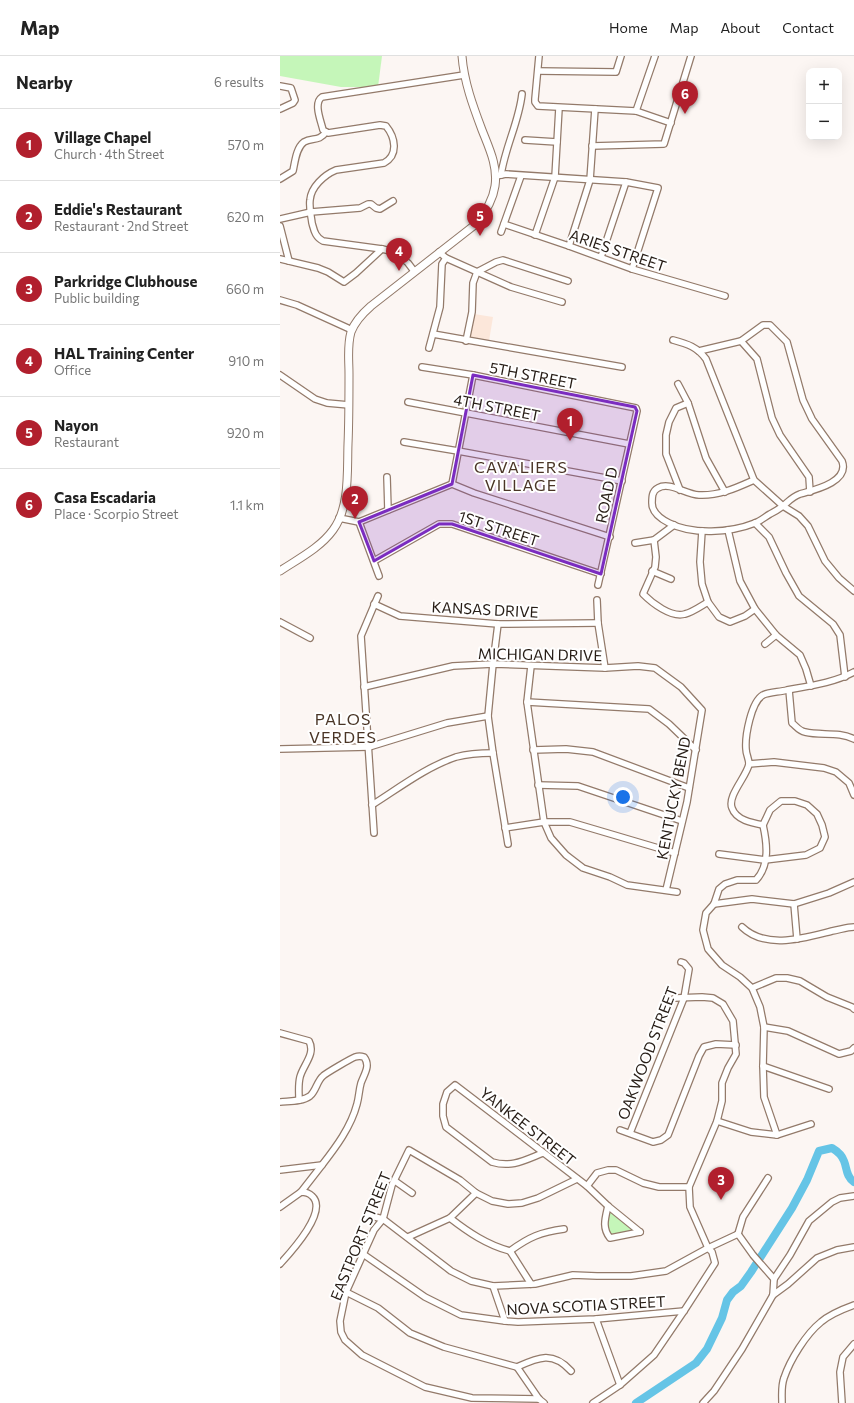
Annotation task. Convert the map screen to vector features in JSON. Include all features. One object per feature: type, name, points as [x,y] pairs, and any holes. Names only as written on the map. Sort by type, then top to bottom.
[{"type":"main road","points":[[280,571],[326,539],[334,529],[343,507],[349,405],[348,345],[352,330],[360,315],[414,271],[470,229],[481,217],[489,204],[495,188],[498,175],[474,110],[464,75],[462,56]]},
{"type":"street","points":[[539,56],[535,99],[536,104],[541,107],[636,111],[671,123]]},
{"type":"street","points":[[538,71],[616,72],[621,56]]},
{"type":"street","points":[[636,111],[655,56]]},
{"type":"street","points":[[592,146],[664,144],[691,56]]},
{"type":"street","points":[[414,271],[408,263],[394,252],[320,240],[315,234],[310,197],[321,179],[336,170],[384,163],[391,156],[395,146],[393,136],[386,126],[380,125],[332,134],[326,132],[323,130],[317,104],[319,99],[322,97],[464,75]]},
{"type":"street","points":[[280,86],[291,88],[295,100],[294,103],[280,109]]},
{"type":"street","points":[[522,94],[518,119],[498,175],[508,177],[513,175],[626,182],[658,188],[632,269]]},
{"type":"street","points":[[535,235],[555,177],[559,108]]},
{"type":"street","points":[[569,246],[590,180],[595,109]]},
{"type":"street","points":[[280,179],[293,171],[297,151],[304,142],[322,137],[326,132]]},
{"type":"street","points":[[525,140],[557,142]]},
{"type":"street","points":[[501,232],[521,176]]},
{"type":"street","points":[[601,257],[626,182]]},
{"type":"street","points":[[280,219],[311,212],[360,208],[370,204],[380,209],[393,201]]},
{"type":"street","name":"ARIES STREET","points":[[504,224],[632,269],[725,296]]},
{"type":"street","points":[[280,226],[290,261]]},
{"type":"street","points":[[280,259],[323,270],[344,282],[382,249]]},
{"type":"street","points":[[439,252],[446,258],[511,287],[562,302]]},
{"type":"street","points":[[430,348],[432,334],[440,307],[442,264],[446,258]]},
{"type":"street","points":[[466,341],[472,312],[474,283],[477,272],[503,260],[568,281]]},
{"type":"street","points":[[280,300],[297,305],[352,330]]},
{"type":"street","points":[[699,350],[742,341],[763,325],[767,324],[770,326],[787,342],[802,400],[812,418],[842,461],[844,469],[842,474],[825,487],[790,499],[783,506],[755,523],[728,530],[702,532],[674,525],[659,517],[652,506],[652,496],[656,489],[661,486],[671,487],[698,495],[717,494],[754,480]]},
{"type":"street","points":[[432,334],[622,367]]},
{"type":"street","points":[[673,340],[686,343],[699,350],[706,359],[754,480],[783,506],[799,516],[808,526],[825,561],[838,578],[854,591]]},
{"type":"street","points":[[742,341],[757,360],[772,418],[780,435],[809,477],[810,492]]},
{"type":"street","name":"5TH STREET","points":[[422,366],[635,407],[637,410]]},
{"type":"street","points":[[280,375],[315,399],[327,403],[349,405]]},
{"type":"street","points":[[452,484],[474,375]]},
{"type":"street","points":[[678,384],[688,403],[706,458],[725,492]]},
{"type":"street","name":"4TH STREET","points":[[408,402],[629,444]]},
{"type":"street","points":[[680,490],[666,454],[666,435],[669,422],[676,408],[688,403]]},
{"type":"street","name":"ROAD D","points":[[598,585],[610,537],[637,410]]},
{"type":"street","points":[[404,442],[458,450],[622,481]]},
{"type":"street","points":[[387,478],[388,510]]},
{"type":"street","points":[[339,518],[359,522],[452,484],[474,493],[610,537]]},
{"type":"street","points":[[359,522],[379,576]]},
{"type":"street","points":[[755,523],[769,537],[786,573],[800,596],[833,624],[840,635],[845,677]]},
{"type":"street","name":"1ST STREET","points":[[374,562],[439,524],[452,524],[601,574]]},
{"type":"street","points":[[635,543],[654,540],[674,525]]},
{"type":"street","points":[[728,530],[740,581],[755,609],[776,635],[800,655],[806,668],[811,686]]},
{"type":"street","points":[[702,532],[700,562],[702,584],[708,602],[719,617],[730,622],[745,616],[755,609]]},
{"type":"street","points":[[654,540],[656,557],[654,567],[643,594],[664,611],[684,615],[708,602]]},
{"type":"street","points":[[652,571],[671,579]]},
{"type":"street","points":[[374,833],[361,636],[378,596]]},
{"type":"street","points":[[597,601],[598,623],[605,668]]},
{"type":"street","name":"KANSAS DRIVE","points":[[374,604],[400,616],[498,624],[598,623]]},
{"type":"street","points":[[280,622],[310,638]]},
{"type":"street","points":[[498,624],[488,716],[492,753],[508,844]]},
{"type":"street","points":[[765,644],[776,635]]},
{"type":"street","name":"MICHIGAN DRIVE","points":[[364,687],[453,666],[493,664],[605,668],[638,666],[655,668],[681,687],[702,710]]},
{"type":"street","points":[[531,666],[527,702],[544,822],[551,838],[566,856],[583,868],[627,885],[677,892]]},
{"type":"street","points":[[763,825],[750,823],[736,815],[731,807],[732,798],[749,764],[746,748],[747,730],[757,700],[764,694],[811,686],[845,677],[854,672]]},
{"type":"street","points":[[790,690],[792,723],[798,729],[804,732],[838,734],[854,739]]},
{"type":"street","points":[[527,702],[649,709],[669,724],[696,750]]},
{"type":"street","name":"KENTUCKY BEND","points":[[666,890],[676,853],[689,788],[702,710]]},
{"type":"street","points":[[280,749],[369,747],[447,722],[488,716]]},
{"type":"street","points":[[533,750],[566,749],[593,752],[689,788]]},
{"type":"street","points":[[372,805],[432,768],[450,760],[472,754],[492,753]]},
{"type":"street","points":[[749,764],[774,762],[824,768],[836,772],[849,783],[854,795]]},
{"type":"street","points":[[538,786],[578,786],[682,821]]},
{"type":"street","points":[[719,854],[765,860],[806,855],[820,848],[825,837],[822,825],[816,814],[807,805],[795,801],[781,801],[770,810],[763,825],[767,843],[765,860],[760,875],[756,880],[737,880],[725,884],[719,889],[714,904],[706,914],[703,930],[708,949],[722,965],[740,976],[752,988],[760,1006],[764,1027],[764,1097],[778,1135]]},
{"type":"street","points":[[505,828],[544,822],[570,822],[676,853]]},
{"type":"street","points":[[714,904],[752,899],[794,904],[829,893],[854,882]]},
{"type":"street","points":[[794,904],[797,939]]},
{"type":"street","points":[[742,927],[748,933],[767,940],[797,939],[854,927]]},
{"type":"street","name":"OAKWOOD STREET","points":[[630,1133],[684,998],[689,969],[684,963],[681,962]]},
{"type":"street","points":[[752,988],[776,978],[787,978],[800,981],[827,997],[854,1009]]},
{"type":"street","points":[[593,1403],[620,1385],[654,1356],[714,1263],[712,1252],[708,1248],[690,1207],[689,1187],[717,1121],[722,1101],[722,1083],[736,1054],[733,1021],[723,1004],[713,998],[675,998]]},
{"type":"street","points":[[764,1027],[788,1031],[839,1054],[850,1051],[854,1048]]},
{"type":"street","points":[[280,1032],[309,1041],[312,1045],[311,1052],[300,1076],[299,1100]]},
{"type":"street","points":[[620,1130],[653,1142],[661,1140],[668,1135],[699,1056],[704,1047],[716,1044],[736,1045]]},
{"type":"street","points":[[280,1102],[309,1098],[323,1076],[351,1058],[361,1056],[367,1061],[367,1067],[357,1105],[335,1148],[301,1192],[280,1207]]},
{"type":"street","points":[[763,1066],[829,1089]]},
{"type":"street","name":"YANKEE STREET","points":[[543,1154],[513,1165],[501,1165],[492,1162],[446,1126],[442,1116],[442,1104],[447,1092],[455,1085],[543,1154],[587,1186],[608,1206],[640,1232],[610,1238],[605,1232],[604,1221],[608,1206]]},
{"type":"street","points":[[717,1121],[751,1132],[778,1135],[811,1124]]},
{"type":"street","name":"EASTPORT STREET","points":[[476,1193],[460,1180],[409,1150],[392,1185],[383,1219],[374,1230],[346,1292],[340,1321],[341,1332],[345,1340],[362,1355],[425,1387],[472,1398],[539,1399]]},
{"type":"street","points":[[280,1170],[322,1165]]},
{"type":"street","points":[[587,1186],[597,1173],[608,1170],[616,1170],[643,1184],[659,1187],[689,1187]]},
{"type":"street","points":[[367,1215],[383,1219],[451,1271],[471,1281],[493,1286],[531,1284],[573,1275],[631,1276],[666,1271],[708,1248],[738,1234],[743,1217],[768,1178]]},
{"type":"street","points":[[408,1237],[450,1218],[476,1193],[492,1201],[508,1204],[522,1203],[538,1198],[577,1179]]},
{"type":"street","points":[[395,1181],[412,1193]]},
{"type":"street","points":[[280,1264],[301,1240],[314,1218],[316,1204],[314,1198],[308,1193],[301,1192]]},
{"type":"street","points":[[773,1295],[774,1278],[790,1255],[809,1220],[832,1202],[840,1198],[854,1196]]},
{"type":"street","points":[[450,1218],[469,1232],[498,1248],[510,1251],[531,1284]]},
{"type":"street","points":[[510,1251],[528,1238],[549,1231],[564,1229]]},
{"type":"street","points":[[738,1234],[753,1255],[774,1278]]},
{"type":"street","points":[[703,1403],[714,1391],[742,1349],[773,1295],[788,1284],[806,1266],[817,1258],[837,1250],[854,1247]]},
{"type":"street","name":"NOVA SCOTIA STREET","points":[[363,1254],[425,1297],[461,1315],[505,1322],[518,1322],[684,1311]]},
{"type":"street","points":[[493,1286],[505,1322]]},
{"type":"street","points":[[346,1292],[378,1308],[410,1333],[444,1347],[517,1367],[539,1399],[544,1403]]},
{"type":"street","points":[[782,1403],[782,1386],[785,1374],[794,1357],[811,1332],[822,1321],[841,1310],[854,1305]]},
{"type":"street","points":[[596,1318],[620,1385]]},
{"type":"street","points":[[842,1403],[840,1372],[843,1357],[854,1344]]},
{"type":"street","points":[[517,1367],[536,1358],[555,1359],[571,1371]]},
{"type":"highlighted area","points":[[473,375],[635,407],[637,411],[601,574],[452,524],[439,524],[374,561],[359,522],[452,484]]},
{"type":"shaded area","points":[[474,314],[493,317],[489,341],[470,338]]},
{"type":"green space","points":[[280,56],[382,56],[378,87],[341,87],[280,76]]},
{"type":"green space","points":[[608,1206],[639,1232],[610,1238],[605,1232]]},
{"type":"waterway","points":[[636,1403],[696,1363],[707,1349],[722,1318],[727,1300],[733,1292],[741,1286],[751,1272],[792,1208],[807,1180],[819,1151],[832,1148],[841,1155],[849,1178],[854,1182]]},
{"type":"place","name":"Casa Escadaria","points":[[685,114]]},
{"type":"place","name":"Nayon","points":[[480,236]]},
{"type":"place","name":"HAL Training Center","points":[[399,271]]},
{"type":"place","name":"Village Chapel","points":[[570,441]]},
{"type":"place","name":"Eddie's Restaurant","points":[[355,519]]},
{"type":"place","name":"Parkridge Clubhouse","points":[[721,1200]]},
{"type":"district","name":"CAVALIERS VILLAGE","points":[[521,475]]},
{"type":"district","name":"PALOS VERDES","points":[[343,727]]}]
